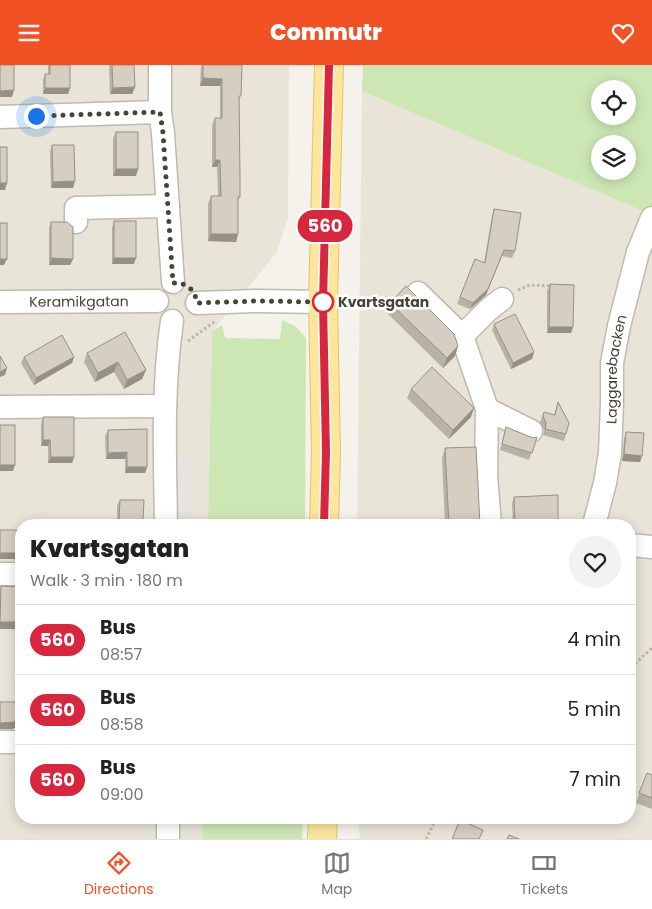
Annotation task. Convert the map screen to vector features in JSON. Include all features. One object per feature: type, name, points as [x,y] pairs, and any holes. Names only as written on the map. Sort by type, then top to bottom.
[{"type":"main road","points":[[324,519],[326,452],[323,302],[329,65]]},
{"type":"main road","points":[[322,824],[322,839]]},
{"type":"street","points":[[160,65],[160,112],[173,283]]},
{"type":"street","points":[[0,117],[160,112]]},
{"type":"street","points":[[76,222],[76,208],[168,206]]},
{"type":"street","name":"Laggarebacken","points":[[596,519],[605,483],[610,453],[612,363],[619,326],[638,252],[652,218]]},
{"type":"street","points":[[173,283],[182,283],[188,286],[196,296],[196,309],[188,319],[183,321],[172,321],[164,318],[157,307],[158,295],[161,289],[165,285],[173,283]]},
{"type":"street","points":[[418,293],[462,336],[487,409],[486,476],[490,519]]},
{"type":"street","points":[[462,336],[502,299]]},
{"type":"street","name":"Keramikgatan","points":[[0,302],[157,301]]},
{"type":"street","points":[[197,303],[256,301],[323,302]]},
{"type":"street","points":[[166,519],[165,406],[172,321]]},
{"type":"street","points":[[0,407],[165,406]]},
{"type":"street","points":[[487,409],[531,431]]},
{"type":"street","points":[[636,546],[652,547]]},
{"type":"street","points":[[0,575],[15,575]]},
{"type":"street","points":[[0,742],[15,742]]},
{"type":"street","points":[[168,824],[168,839]]},
{"type":"path","points":[[502,299],[516,290],[530,285],[560,286]]},
{"type":"path","points":[[168,352],[179,352],[182,345],[217,320]]},
{"type":"path","points":[[636,662],[652,648]]},
{"type":"path","points":[[426,839],[434,824]]},
{"type":"shaded area","points":[[0,65],[289,65],[288,218],[277,252],[212,332],[208,519],[15,519],[15,824],[203,824],[203,839],[0,839]]},
{"type":"shaded area","points":[[362,91],[652,215],[652,839],[360,839],[359,824],[636,824],[636,519],[357,519]]},
{"type":"shaded area","points":[[178,454],[190,454],[189,519],[177,519]]},
{"type":"green space","points":[[363,65],[652,65],[652,215],[362,91]]},
{"type":"green space","points":[[282,320],[295,326],[306,338],[305,519],[208,519],[212,331],[222,325],[225,338],[280,339]]},
{"type":"green space","points":[[203,824],[303,824],[302,839],[203,839]]},
{"type":"building","points":[[0,65],[14,65],[14,90],[0,91]]},
{"type":"building","points":[[50,65],[70,65],[70,88],[45,88],[45,74],[50,74]]},
{"type":"building","points":[[112,65],[134,65],[135,87],[113,88]]},
{"type":"building","points":[[203,65],[242,65],[241,96],[239,96],[240,197],[238,197],[238,234],[211,234],[211,196],[221,196],[220,160],[215,160],[215,118],[222,118],[222,79],[203,78]]},
{"type":"building","points":[[116,132],[138,132],[138,169],[116,169]]},
{"type":"building","points":[[52,145],[74,145],[75,181],[53,182]]},
{"type":"building","points":[[0,147],[7,147],[7,183],[0,183]]},
{"type":"building","points":[[494,209],[521,213],[515,251],[504,250],[488,289],[473,303],[460,297],[475,259],[485,263]]},
{"type":"building","points":[[114,221],[136,221],[136,258],[114,258]]},
{"type":"building","points":[[51,222],[67,222],[73,227],[73,259],[51,258]]},
{"type":"building","points":[[0,223],[7,223],[7,259],[0,259]]},
{"type":"building","points":[[550,284],[574,285],[573,327],[549,327]]},
{"type":"building","points":[[406,286],[454,334],[458,346],[447,358],[390,303]]},
{"type":"building","points":[[515,314],[534,352],[513,363],[494,324]]},
{"type":"building","points":[[125,332],[146,370],[127,380],[118,362],[98,373],[87,353]]},
{"type":"building","points":[[62,335],[74,357],[36,378],[24,357]]},
{"type":"building","points":[[0,356],[7,368],[0,372]]},
{"type":"building","points":[[432,367],[474,408],[453,430],[411,389]]},
{"type":"building","points":[[558,402],[569,423],[566,434],[545,429],[544,412],[555,415]]},
{"type":"building","points":[[43,417],[74,417],[74,457],[51,457],[50,440],[43,440]]},
{"type":"building","points":[[0,425],[15,425],[15,465],[0,465]]},
{"type":"building","points":[[506,427],[534,438],[537,437],[532,453],[502,444]]},
{"type":"building","points":[[147,429],[147,467],[127,467],[127,452],[108,453],[108,430]]},
{"type":"building","points":[[626,432],[644,433],[642,456],[624,454]]},
{"type":"building","points":[[476,447],[480,519],[449,519],[445,448]]},
{"type":"building","points":[[558,495],[558,519],[515,519],[514,497]]},
{"type":"building","points":[[120,500],[144,500],[143,519],[119,519]]},
{"type":"building","points":[[0,530],[15,530],[15,553],[0,553]]},
{"type":"building","points":[[1,586],[15,587],[15,622],[0,622]]},
{"type":"building","points":[[0,702],[15,702],[15,722],[0,723]]},
{"type":"building","points":[[647,773],[652,775],[652,798],[639,793]]},
{"type":"building","points":[[458,824],[469,824],[483,830],[479,839],[452,839]]},
{"type":"building","points":[[509,835],[519,839],[507,839]]},
{"type":"bus line","name":"560","points":[[324,519],[326,452],[323,302],[329,65]]},
{"type":"place","name":"Kvartsgatan","points":[[323,302]]},
{"type":"route","points":[[36,116],[160,112],[173,283],[182,283],[188,286],[196,296],[197,303],[256,301],[323,302]]}]
